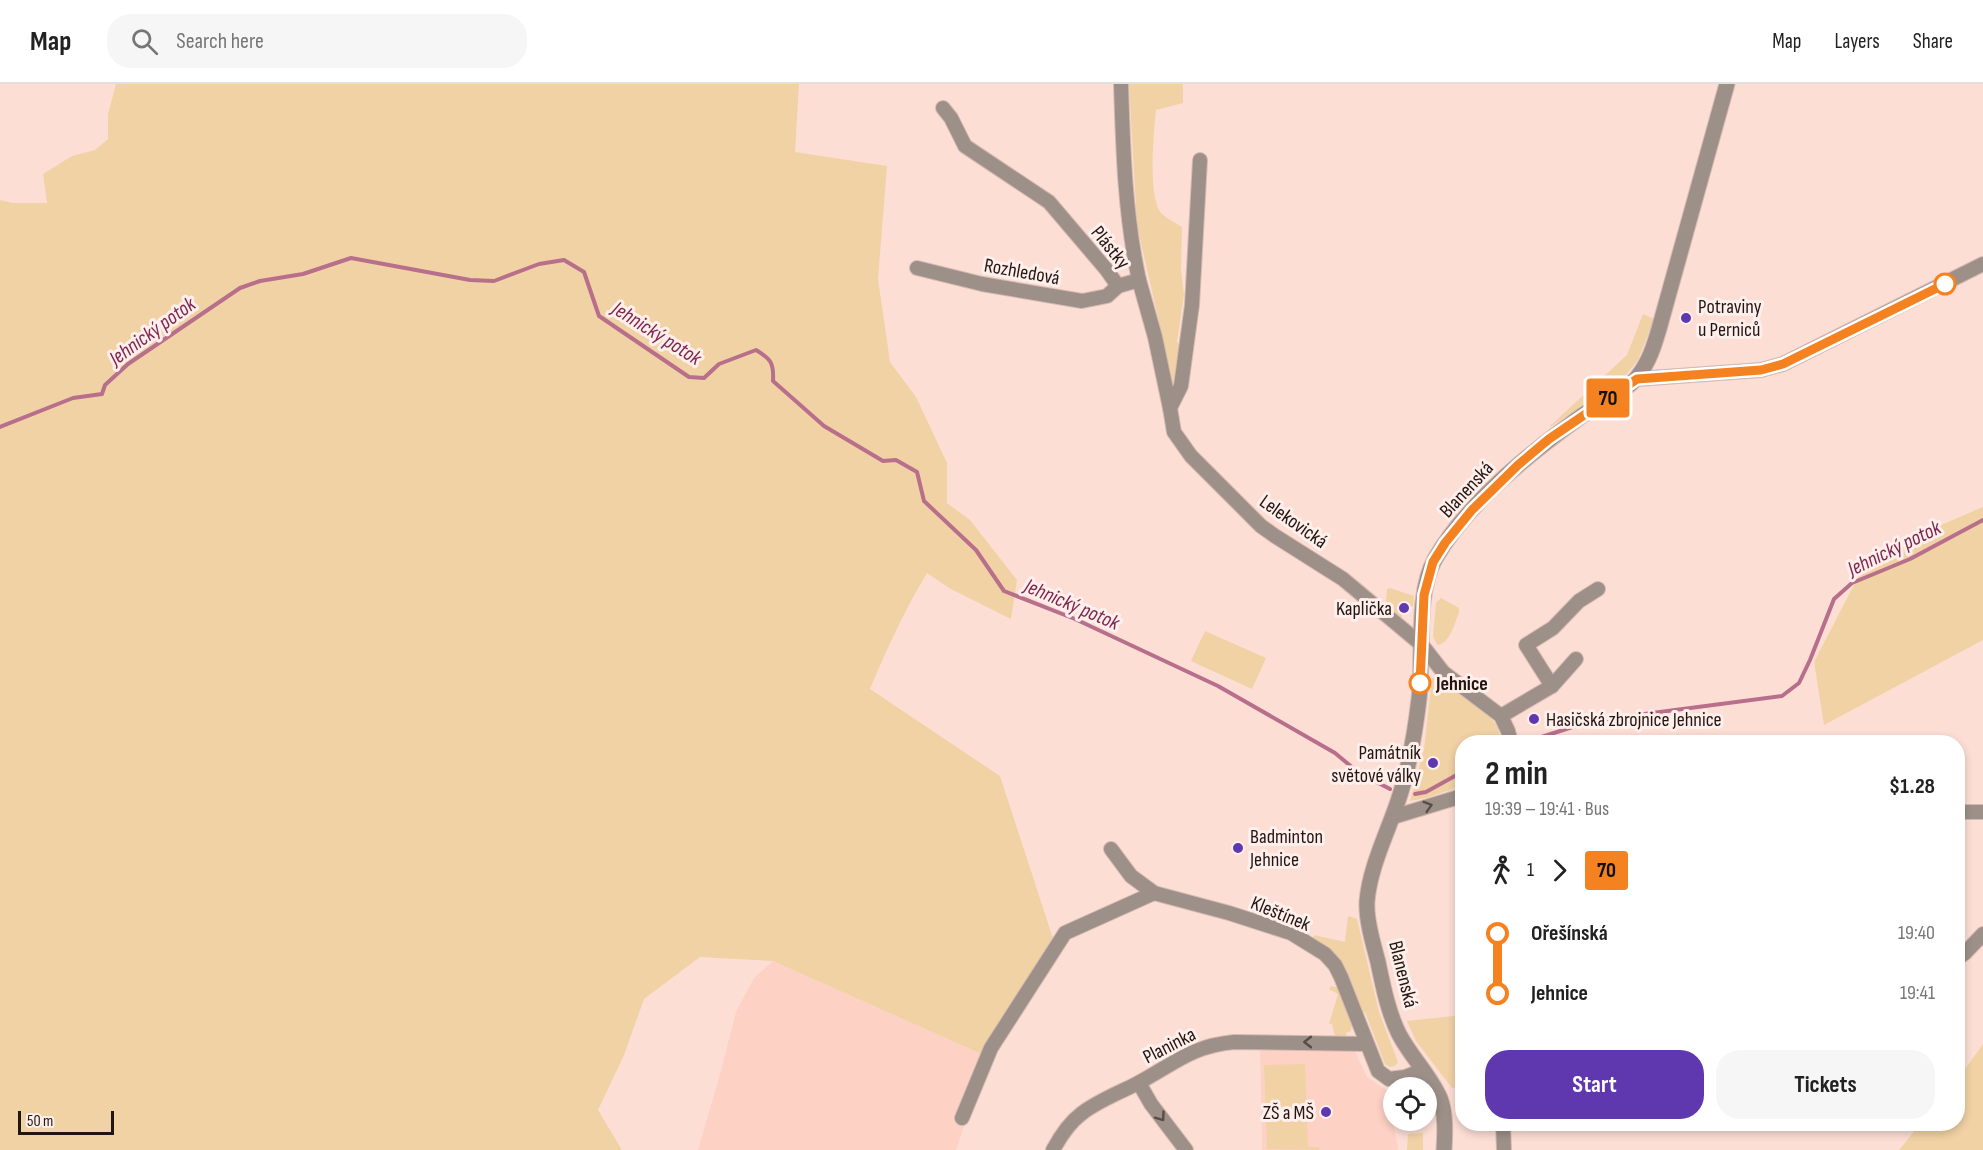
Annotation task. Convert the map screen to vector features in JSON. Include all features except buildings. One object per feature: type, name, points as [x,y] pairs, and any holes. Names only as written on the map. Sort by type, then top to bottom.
[{"type":"street","name":"Plástky","points":[[943,108],[951,118],[965,146],[1049,202],[1118,286],[1140,280],[1128,211],[1123,153],[1121,84]]},
{"type":"street","name":"Blanenská","points":[[1444,1150],[1445,1126],[1440,1100],[1393,1020],[1367,904],[1369,884],[1393,817],[1406,773],[1413,737],[1419,699],[1426,582],[1433,562],[1445,543],[1472,510],[1518,465],[1549,439],[1637,379],[1650,357],[1659,329],[1727,84]]},
{"type":"street","points":[[1170,408],[1181,386],[1192,305],[1200,160]]},
{"type":"street","points":[[1637,379],[1761,370],[1783,364],[1983,264]]},
{"type":"street","name":"Rozhledová","points":[[917,268],[982,284],[1082,301],[1107,296],[1118,286]]},
{"type":"street","name":"Lelekovická","points":[[1140,280],[1155,336],[1174,432],[1191,456],[1243,509],[1275,536],[1343,579],[1422,645],[1443,672],[1501,716]]},
{"type":"street","points":[[1552,686],[1526,645],[1553,628],[1579,601],[1598,589]]},
{"type":"street","points":[[1508,735],[1501,716],[1552,686],[1576,659]]},
{"type":"street","points":[[1393,817],[1455,798]]},
{"type":"street","points":[[1965,812],[1983,812]]},
{"type":"street","name":"Kleštínek","points":[[1111,849],[1131,876],[1154,893],[1229,913],[1291,933],[1325,954],[1335,965],[1341,977],[1378,1071],[1389,1079],[1405,1077],[1423,1070]]},
{"type":"street","points":[[962,1118],[991,1048],[1065,933],[1154,893]]},
{"type":"street","points":[[1965,953],[1983,934]]},
{"type":"street","name":"Planinka","points":[[1053,1150],[1068,1127],[1081,1114],[1139,1083],[1186,1054],[1214,1044],[1234,1042],[1366,1044]]},
{"type":"street","points":[[1139,1083],[1151,1104],[1186,1150]]},
{"type":"street","points":[[1503,1131],[1504,1150]]},
{"type":"shaded area","points":[[116,84],[799,84],[795,152],[887,166],[878,279],[890,362],[916,397],[947,463],[947,503],[970,520],[1017,580],[1011,619],[949,588],[927,573],[896,630],[870,689],[1000,776],[1058,954],[988,1057],[773,961],[700,957],[644,999],[624,1055],[598,1110],[622,1150],[0,1150],[0,200],[12,203],[47,203],[43,174],[72,156],[95,150],[108,139],[108,114]]},
{"type":"shaded area","points":[[1129,84],[1183,84],[1183,103],[1156,110],[1153,148],[1153,180],[1157,206],[1164,216],[1182,227],[1181,270],[1184,294],[1177,342],[1183,348],[1174,388],[1137,225]]},
{"type":"shaded area","points":[[1643,314],[1654,319],[1638,360],[1625,376],[1550,427],[1627,355]]},
{"type":"shaded area","points":[[1983,507],[1983,640],[1824,725],[1814,662],[1869,556]]},
{"type":"shaded area","points":[[1387,589],[1414,596],[1413,607],[1402,603],[1401,618],[1386,603]]},
{"type":"shaded area","points":[[1441,598],[1459,608],[1459,613],[1448,637],[1437,645],[1433,636],[1436,603]]},
{"type":"shaded area","points":[[1205,631],[1266,658],[1252,689],[1191,661]]},
{"type":"shaded area","points":[[1432,678],[1442,678],[1483,707],[1497,726],[1500,735],[1455,735],[1455,788],[1410,801],[1424,749]]},
{"type":"shaded area","points":[[1348,916],[1357,919],[1379,1012],[1398,1062],[1395,1066],[1390,1067],[1385,1064],[1365,1012],[1362,1013],[1313,939],[1314,935],[1345,942]]},
{"type":"shaded area","points":[[773,961],[988,1057],[956,1150],[698,1150],[736,1012],[754,978]]},
{"type":"shaded area","points":[[1331,986],[1341,988],[1352,1016],[1349,1017],[1352,1023],[1351,1031],[1346,1033],[1346,1036],[1335,1036],[1332,1024],[1329,1024],[1338,994],[1329,989]]},
{"type":"shaded area","points":[[1455,1016],[1455,1088],[1452,1088],[1416,1041],[1407,1021]]},
{"type":"shaded area","points":[[1983,1044],[1983,1150],[1899,1150],[1914,1131],[1965,1131],[1965,1069]]},
{"type":"shaded area","name":"ZŠ a MŠ","points":[[1260,1048],[1354,1049],[1367,1077],[1383,1088],[1383,1131],[1395,1131],[1398,1150],[1262,1150]]},
{"type":"shaded area","points":[[1305,1064],[1308,1147],[1319,1147],[1319,1150],[1267,1149],[1264,1065]]},
{"type":"shaded area","points":[[1423,1133],[1423,1150],[1407,1150],[1408,1134]]},
{"type":"waterway","name":"Jehnický potok","points":[[0,427],[73,398],[102,394],[105,385],[128,364],[240,288],[260,281],[303,274],[351,258],[470,280],[494,281],[539,264],[564,260],[584,272],[599,316],[689,377],[704,378],[719,364],[756,350],[765,356],[772,366],[773,381],[824,426],[883,461],[896,460],[917,472],[924,501],[976,550],[1004,591],[1075,619],[1218,686],[1335,753],[1359,773],[1390,789]]},
{"type":"waterway","name":"Jehnický potok","points":[[1548,735],[1591,721],[1782,696],[1799,683],[1834,599],[1852,583],[1910,559],[1983,520]]},
{"type":"waterway","name":"Jehnický potok","points":[[1415,794],[1426,792],[1455,776]]},
{"type":"bus line","name":"70","points":[[1420,683],[1424,595],[1433,562],[1445,543],[1472,510],[1518,465],[1549,439],[1637,379],[1761,370],[1783,364],[1945,284]]},
{"type":"place","name":"Potraviny u Perniců","points":[[1686,318]]},
{"type":"place","name":"Kaplička","points":[[1404,608]]},
{"type":"place","name":"Jehnice","points":[[1420,683]]},
{"type":"place","name":"Hasičská zbrojnice Jehnice","points":[[1534,719]]},
{"type":"place","name":"Památník světové války","points":[[1433,763]]},
{"type":"place","name":"Badminton Jehnice","points":[[1238,848]]},
{"type":"place","name":"ZŠ a MŠ","points":[[1326,1112]]}]
